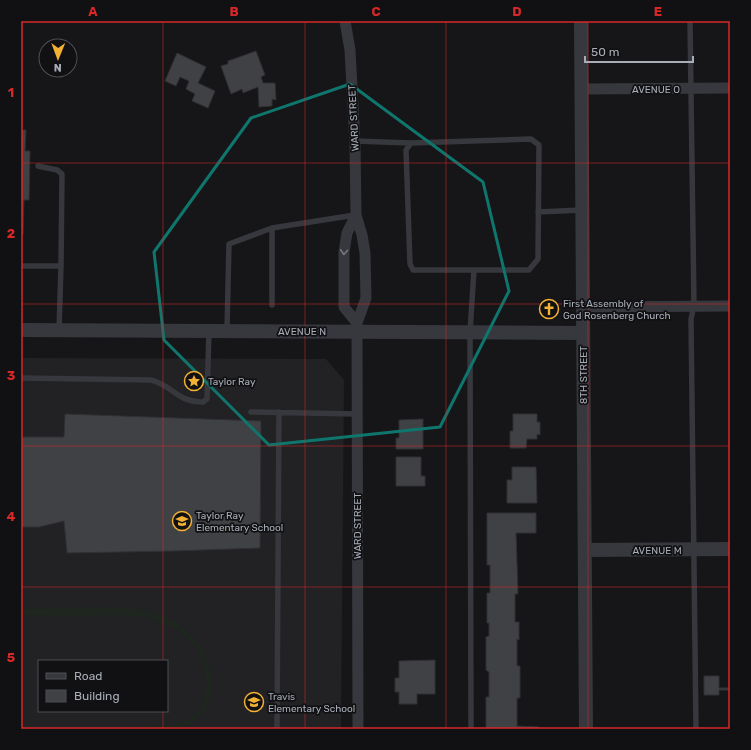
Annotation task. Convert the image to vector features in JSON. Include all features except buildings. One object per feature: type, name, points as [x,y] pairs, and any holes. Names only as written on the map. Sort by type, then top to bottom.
[{"type":"street","name":"WARD STREET","points":[[345,21],[350,50],[355,141],[356,215],[362,235],[365,253],[366,298],[357,327],[356,414],[358,729]]},
{"type":"street","name":"8TH STREET","points":[[581,21],[586,729]]},
{"type":"street","name":"AVENUE O","points":[[581,90],[730,88]]},
{"type":"street","name":"WARD STREET","points":[[356,215],[347,233],[344,252],[344,308],[357,327]]},
{"type":"street","points":[[583,307],[730,306]]},
{"type":"street","name":"AVENUE N","points":[[21,330],[227,331],[357,327],[470,332],[583,333]]},
{"type":"street","name":"AVENUE M","points":[[585,550],[730,549]]},
{"type":"lane","points":[[690,21],[694,306],[691,319],[696,729]]},
{"type":"lane","points":[[355,141],[411,143],[530,139],[539,145],[538,259],[529,270],[413,270],[410,264],[406,150],[411,143]]},
{"type":"lane","points":[[38,166],[57,170],[62,174],[59,330]]},
{"type":"lane","points":[[538,212],[582,210]]},
{"type":"lane","points":[[227,331],[229,244],[272,228],[356,215]]},
{"type":"lane","points":[[272,228],[272,305]]},
{"type":"lane","points":[[21,266],[60,266]]},
{"type":"lane","points":[[471,729],[470,332],[474,270]]},
{"type":"lane","points":[[21,378],[151,380],[158,382],[185,400],[204,402],[207,399],[208,385],[209,331]]},
{"type":"lane","points":[[251,412],[356,414]]},
{"type":"lane","points":[[277,729],[279,412]]},
{"type":"highlighted area","points":[[350,84],[483,182],[509,291],[440,427],[269,445],[164,340],[154,252],[251,118]]},
{"type":"shaded area","name":"Taylor Ray Elementary School","points":[[21,358],[326,359],[344,380],[341,729],[21,729]]},
{"type":"shaded area","points":[[111,607],[152,612],[170,619],[186,630],[200,645],[209,663],[212,688],[207,707],[204,712],[189,725],[177,729],[108,729],[172,725],[190,719],[200,709],[207,687],[201,655],[193,644],[175,628],[144,617],[125,615],[21,616],[21,609]]},
{"type":"place","name":"First Assembly of God Rosenberg Church","points":[[549,309]]},
{"type":"place","name":"Taylor Ray","points":[[194,381]]},
{"type":"place","name":"Taylor Ray Elementary School","points":[[182,521]]},
{"type":"place","name":"Travis Elementary School","points":[[254,702]]}]
